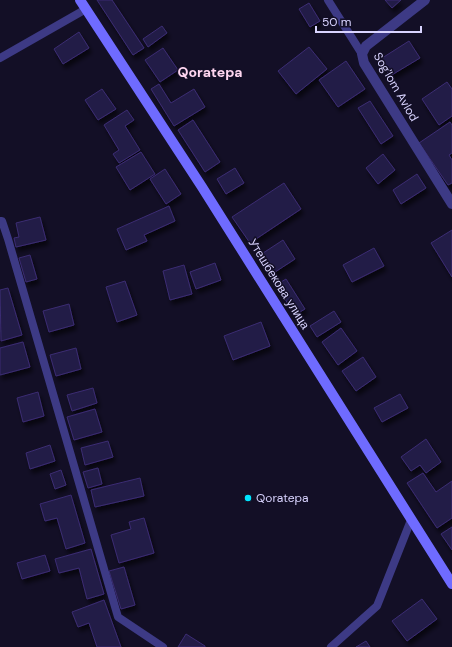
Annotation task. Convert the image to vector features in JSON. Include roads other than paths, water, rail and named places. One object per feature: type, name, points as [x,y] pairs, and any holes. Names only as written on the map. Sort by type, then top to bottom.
[{"type":"main road","name":"Утешбекова улица","points":[[80,0],[202,187],[452,584]]},
{"type":"street","name":"Sog'lom Avlod","points":[[425,0],[366,46],[362,54],[364,63],[452,204]]},
{"type":"lane","points":[[328,0],[362,54]]},
{"type":"lane","points":[[0,58],[86,9]]},
{"type":"lane","points":[[0,221],[8,239],[118,617],[163,647]]},
{"type":"lane","points":[[331,647],[377,606],[412,520]]},
{"type":"place","name":"Qoratepa","points":[[248,498]]},
{"type":"district","name":"Qoratepa","points":[[210,72]]}]
